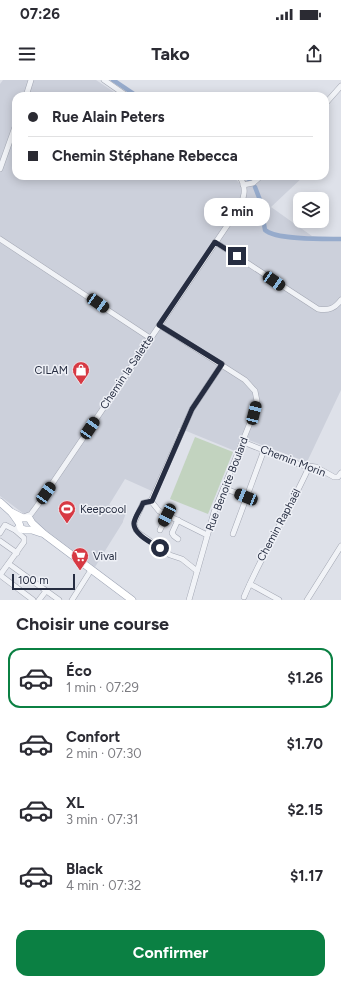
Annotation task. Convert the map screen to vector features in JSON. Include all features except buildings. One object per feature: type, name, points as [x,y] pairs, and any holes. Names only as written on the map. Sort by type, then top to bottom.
[{"type":"main road","points":[[0,502],[11,512],[24,530],[31,525]]},
{"type":"main road","points":[[20,523],[29,518],[31,525],[132,600]]},
{"type":"street","points":[[27,92],[31,80]]},
{"type":"street","points":[[104,80],[121,92]]},
{"type":"street","points":[[329,100],[341,86]]},
{"type":"street","points":[[0,169],[12,135]]},
{"type":"street","name":"Chemin la Salette","points":[[20,523],[37,506],[242,203],[245,195],[241,180]]},
{"type":"street","points":[[243,185],[253,183],[256,180]]},
{"type":"street","points":[[0,239],[150,338]]},
{"type":"street","points":[[215,242],[318,309],[335,308],[341,300]]},
{"type":"street","points":[[152,501],[192,409],[222,364],[159,325]]},
{"type":"street","name":"Rue Benoite Boulard","points":[[189,600],[214,512],[244,442],[257,401],[255,391],[245,380],[222,364]]},
{"type":"street","name":"Chemin Morin","points":[[244,442],[301,465],[316,467],[337,477],[341,473]]},
{"type":"street","points":[[233,534],[264,450]]},
{"type":"street","name":"Chemin Raphaël","points":[[244,597],[266,550],[295,497],[309,467]]},
{"type":"street","points":[[224,488],[246,497]]},
{"type":"street","points":[[152,501],[159,511],[207,535]]},
{"type":"street","points":[[152,501],[143,503],[134,523],[136,530],[170,555],[182,559],[197,571]]},
{"type":"street","name":"Chemin la Salette","points":[[31,525],[37,506]]},
{"type":"street","points":[[160,530],[167,515]]},
{"type":"street","points":[[178,520],[172,532],[178,539]]},
{"type":"street","points":[[0,533],[5,525],[20,523],[24,542],[0,575],[33,600]]},
{"type":"street","points":[[0,541],[17,553]]},
{"type":"street","points":[[307,600],[341,546]]},
{"type":"street","points":[[9,564],[59,600]]},
{"type":"street","points":[[72,600],[91,570]]},
{"type":"street","points":[[250,584],[279,600]]},
{"type":"street","points":[[39,600],[46,591]]},
{"type":"shaded area","points":[[3,80],[96,80],[114,92],[12,92],[12,180],[236,180],[239,183],[245,180],[300,180],[271,207],[293,223],[293,228],[301,228],[312,236],[341,241],[341,390],[307,462],[241,437],[235,451],[179,428],[154,492],[125,479],[109,505],[126,513],[123,522],[95,567],[0,496],[0,84]]},
{"type":"green space","points":[[195,437],[233,452],[208,514],[170,499]]},
{"type":"waterway","points":[[113,80],[131,92]]},
{"type":"waterway","points":[[255,187],[260,200],[265,230],[279,236],[313,239],[341,239]]},
{"type":"place","name":"CILAM","points":[[81,385]]},
{"type":"place","name":"Keepcool","points":[[67,524]]},
{"type":"place","name":"Vival","points":[[80,571]]},
{"type":"route","points":[[160,548],[136,530],[134,527],[135,519],[143,503],[152,501],[192,409],[222,364],[159,325],[215,242],[237,256]]}]
